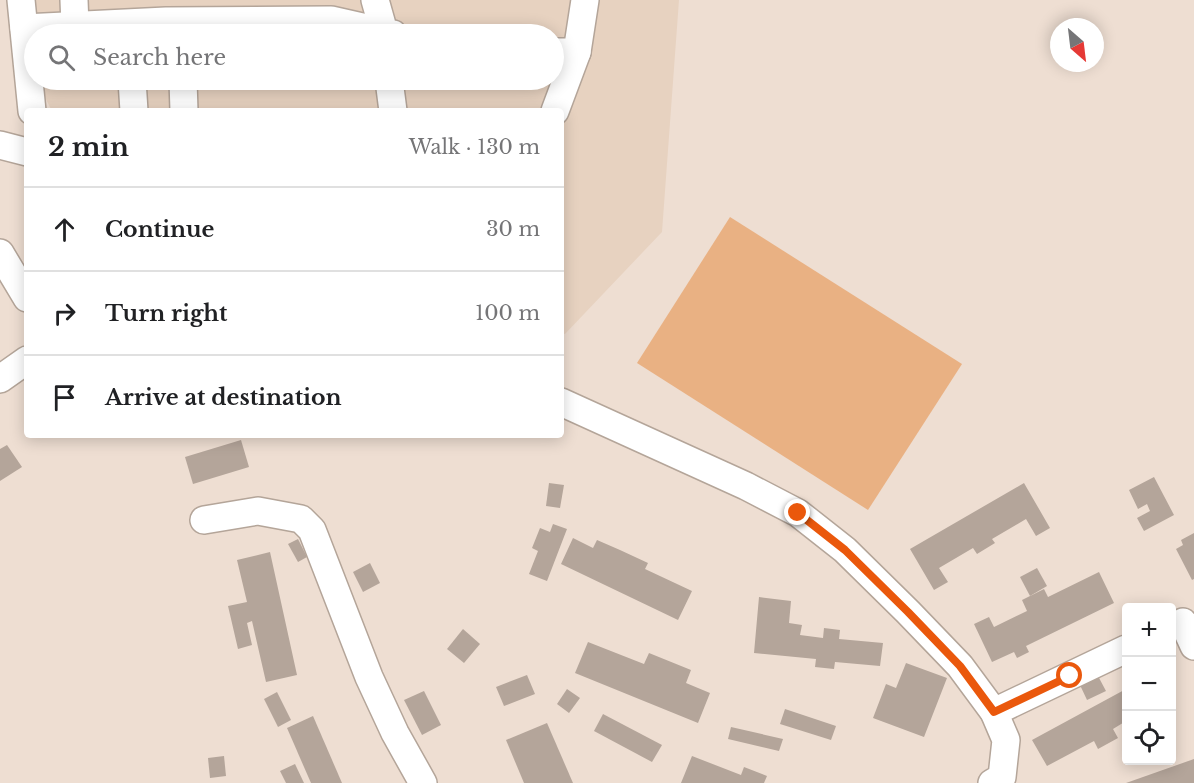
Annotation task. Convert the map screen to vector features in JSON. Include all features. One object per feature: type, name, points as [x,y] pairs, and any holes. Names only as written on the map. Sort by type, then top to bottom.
[{"type":"street","points":[[21,0],[24,28]]},
{"type":"street","points":[[375,0],[383,24]]},
{"type":"street","points":[[565,52],[585,0]]},
{"type":"street","points":[[38,24],[75,13],[128,19],[180,18],[235,10],[292,10],[347,24]]},
{"type":"street","points":[[30,90],[32,108]]},
{"type":"street","points":[[133,90],[134,108]]},
{"type":"street","points":[[183,90],[184,108]]},
{"type":"street","points":[[390,90],[393,108]]},
{"type":"street","points":[[556,108],[559,90]]},
{"type":"street","points":[[0,145],[24,151]]},
{"type":"street","points":[[0,253],[24,293]]},
{"type":"street","points":[[0,379],[24,362]]},
{"type":"street","points":[[564,403],[746,486],[798,513],[845,550],[960,666],[994,712],[1006,740],[1000,781]]},
{"type":"street","points":[[204,519],[258,511],[301,519],[312,530],[369,677],[395,733],[423,783]]},
{"type":"street","points":[[994,712],[1122,651]]},
{"type":"shaded area","points":[[29,0],[679,0],[662,232],[565,334],[564,108],[50,108],[41,90],[564,90],[564,24],[33,24]]},
{"type":"shaded area","points":[[730,217],[962,364],[868,510],[637,363]]},
{"type":"building","points":[[241,440],[249,467],[193,484],[185,457]]},
{"type":"building","points":[[7,445],[22,467],[0,481],[0,449]]},
{"type":"building","points":[[1154,477],[1174,515],[1144,531],[1137,518],[1150,511],[1147,504],[1138,509],[1129,490]]},
{"type":"building","points":[[549,483],[564,485],[560,508],[546,506]]},
{"type":"building","points":[[1024,483],[1050,528],[1036,536],[1026,519],[992,539],[995,543],[977,554],[973,548],[939,568],[948,582],[934,590],[910,549]]},
{"type":"building","points":[[553,524],[567,529],[547,581],[529,574],[538,551],[532,548],[540,528],[550,532]]},
{"type":"building","points":[[1194,533],[1194,579],[1192,580],[1176,549],[1183,545],[1181,540]]},
{"type":"building","points":[[573,538],[593,548],[597,540],[620,550],[648,563],[645,569],[692,591],[678,620],[561,564]]},
{"type":"building","points":[[298,539],[307,557],[298,562],[288,544]]},
{"type":"building","points":[[270,552],[297,675],[266,682],[252,621],[247,623],[252,645],[238,649],[228,606],[247,602],[237,560]]},
{"type":"building","points":[[370,563],[380,583],[363,592],[353,572]]},
{"type":"building","points":[[1037,568],[1047,586],[1030,596],[1020,577]]},
{"type":"building","points":[[1099,572],[1114,603],[1026,646],[1029,652],[1017,658],[1014,652],[992,662],[974,624],[989,617],[994,627],[1027,611],[1022,600],[1044,589],[1048,597]]},
{"type":"building","points":[[759,597],[791,601],[789,623],[802,625],[800,635],[823,638],[824,628],[840,630],[839,639],[883,643],[880,666],[835,662],[834,669],[815,667],[816,659],[754,653]]},
{"type":"building","points":[[463,629],[480,644],[464,663],[447,649]]},
{"type":"building","points":[[588,642],[644,664],[649,653],[691,670],[686,683],[710,693],[698,723],[575,673]]},
{"type":"building","points":[[906,663],[947,678],[924,737],[873,718],[886,684],[896,688]]},
{"type":"building","points":[[527,675],[535,694],[504,706],[496,687]]},
{"type":"building","points":[[1098,676],[1106,691],[1087,700],[1080,685]]},
{"type":"building","points":[[567,689],[580,698],[569,713],[557,704]]},
{"type":"building","points":[[424,691],[441,725],[422,735],[404,700]]},
{"type":"building","points":[[1122,691],[1122,723],[1113,729],[1118,738],[1098,749],[1094,741],[1047,766],[1032,740]]},
{"type":"building","points":[[277,692],[291,720],[278,727],[264,699]]},
{"type":"building","points":[[785,709],[836,726],[831,740],[780,724]]},
{"type":"building","points":[[603,714],[662,745],[652,762],[594,731]]},
{"type":"building","points":[[313,716],[342,783],[311,783],[287,728]]},
{"type":"building","points":[[547,723],[573,783],[524,783],[506,740]]},
{"type":"building","points":[[731,727],[783,739],[779,751],[728,739]]},
{"type":"building","points":[[224,756],[226,776],[210,778],[208,758]]},
{"type":"building","points":[[692,756],[741,775],[744,767],[767,776],[764,783],[681,783]]},
{"type":"building","points":[[1194,759],[1194,783],[1126,783]]},
{"type":"building","points":[[295,764],[304,783],[286,783],[280,771]]},
{"type":"route","points":[[798,513],[845,550],[908,612],[960,666],[994,712],[1070,676]]}]
